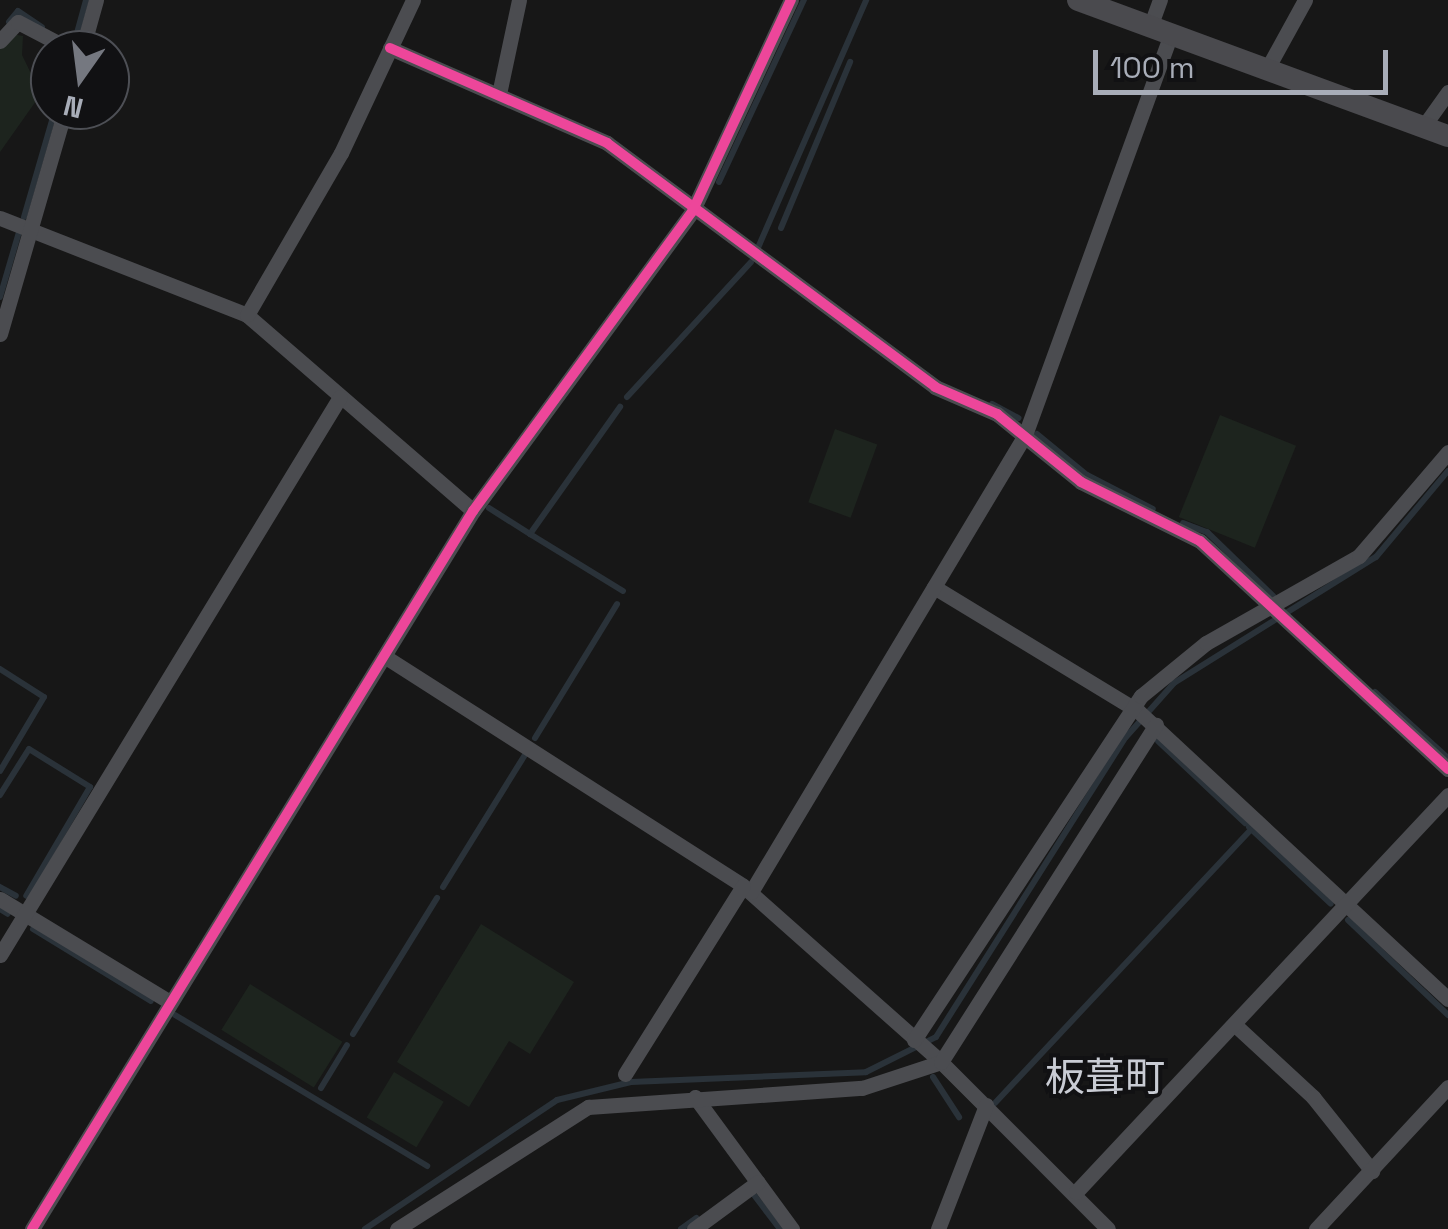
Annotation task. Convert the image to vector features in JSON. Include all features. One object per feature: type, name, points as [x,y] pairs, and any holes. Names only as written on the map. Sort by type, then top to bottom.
[{"type":"main road","points":[[1078,0],[1448,136]]},
{"type":"street","points":[[88,30],[96,0]]},
{"type":"street","points":[[247,315],[413,0]]},
{"type":"street","points":[[499,94],[520,0]]},
{"type":"street","points":[[32,1229],[473,511],[692,212],[790,0]]},
{"type":"street","points":[[626,1074],[747,889],[1024,435],[1161,30],[1160,0]]},
{"type":"street","points":[[1267,69],[1305,0]]},
{"type":"street","points":[[0,41],[18,22],[33,30]]},
{"type":"street","points":[[390,48],[607,144],[692,212],[935,387],[1024,435],[1081,482],[1200,541],[1448,769]]},
{"type":"street","points":[[1424,127],[1448,92]]},
{"type":"street","points":[[0,334],[58,130]]},
{"type":"street","points":[[0,218],[247,315],[473,511]]},
{"type":"street","points":[[0,955],[340,396]]},
{"type":"street","points":[[925,1049],[1144,716],[1206,643],[1279,614],[1360,556],[1448,452]]},
{"type":"street","points":[[934,587],[1144,716],[1448,999]]},
{"type":"street","points":[[384,656],[747,889],[986,1105],[1076,1192],[1108,1229]]},
{"type":"street","points":[[400,1228],[588,1108],[696,1097],[862,1088],[925,1049],[1144,716]]},
{"type":"street","points":[[1076,1192],[1448,795]]},
{"type":"street","points":[[0,899],[170,1002]]},
{"type":"street","points":[[1234,1024],[1313,1096],[1372,1172]]},
{"type":"street","points":[[1316,1229],[1448,1087]]},
{"type":"street","points":[[696,1097],[792,1229]]},
{"type":"street","points":[[938,1229],[986,1105]]},
{"type":"street","points":[[694,1229],[758,1182]]},
{"type":"shaded area","points":[[12,34],[23,36],[22,55],[30,71],[30,110],[0,152],[0,49]]},
{"type":"shaded area","points":[[1220,415],[1296,446],[1255,548],[1179,517]]},
{"type":"shaded area","points":[[835,429],[877,444],[851,518],[808,502]]},
{"type":"shaded area","points":[[481,924],[574,982],[530,1054],[509,1041],[469,1107],[397,1062]]},
{"type":"shaded area","points":[[250,984],[342,1042],[314,1088],[221,1030]]},
{"type":"shaded area","points":[[394,1072],[444,1102],[416,1147],[367,1117]]},
{"type":"waterway","points":[[78,30],[86,0]]},
{"type":"waterway","points":[[719,182],[804,0]]},
{"type":"waterway","points":[[757,250],[866,0]]},
{"type":"waterway","points":[[9,22],[18,11],[42,27]]},
{"type":"waterway","points":[[781,228],[850,62]]},
{"type":"waterway","points":[[24,217],[49,130]]},
{"type":"waterway","points":[[0,297],[19,232]]},
{"type":"waterway","points":[[627,397],[751,262]]},
{"type":"waterway","points":[[992,404],[1018,418]]},
{"type":"waterway","points":[[489,508],[530,534],[620,407]]},
{"type":"waterway","points":[[1037,434],[1087,475],[1153,509]]},
{"type":"waterway","points":[[365,1229],[557,1100],[631,1082],[866,1072],[936,1037],[1126,737],[1174,683],[1376,557],[1448,471]]},
{"type":"waterway","points":[[1183,523],[1207,532],[1273,596]]},
{"type":"waterway","points":[[530,534],[623,591]]},
{"type":"waterway","points":[[535,738],[617,604]]},
{"type":"waterway","points":[[0,669],[44,697],[0,771]]},
{"type":"waterway","points":[[1375,692],[1448,758]]},
{"type":"waterway","points":[[1158,741],[1245,823]]},
{"type":"waterway","points":[[0,795],[29,749],[90,787],[26,896]]},
{"type":"waterway","points":[[443,887],[526,753]]},
{"type":"waterway","points":[[1249,827],[1331,904]]},
{"type":"waterway","points":[[995,1103],[1251,829]]},
{"type":"waterway","points":[[0,887],[16,896]]},
{"type":"waterway","points":[[353,1034],[437,898]]},
{"type":"waterway","points":[[0,909],[8,914]]},
{"type":"waterway","points":[[1348,920],[1448,1015]]},
{"type":"waterway","points":[[33,929],[151,1001]]},
{"type":"waterway","points":[[175,1015],[427,1166]]},
{"type":"waterway","points":[[321,1088],[347,1045]]},
{"type":"waterway","points":[[933,1077],[959,1117]]},
{"type":"waterway","points":[[754,1195],[780,1229]]},
{"type":"waterway","points":[[681,1229],[696,1218]]},
{"type":"cycle path","points":[[32,1229],[473,511],[692,212],[791,0]]},
{"type":"cycle path","points":[[390,48],[607,143],[935,387],[997,414],[1081,482],[1200,541],[1448,769]]},
{"type":"district","name":"板葺町","points":[[1105,1078]]}]
